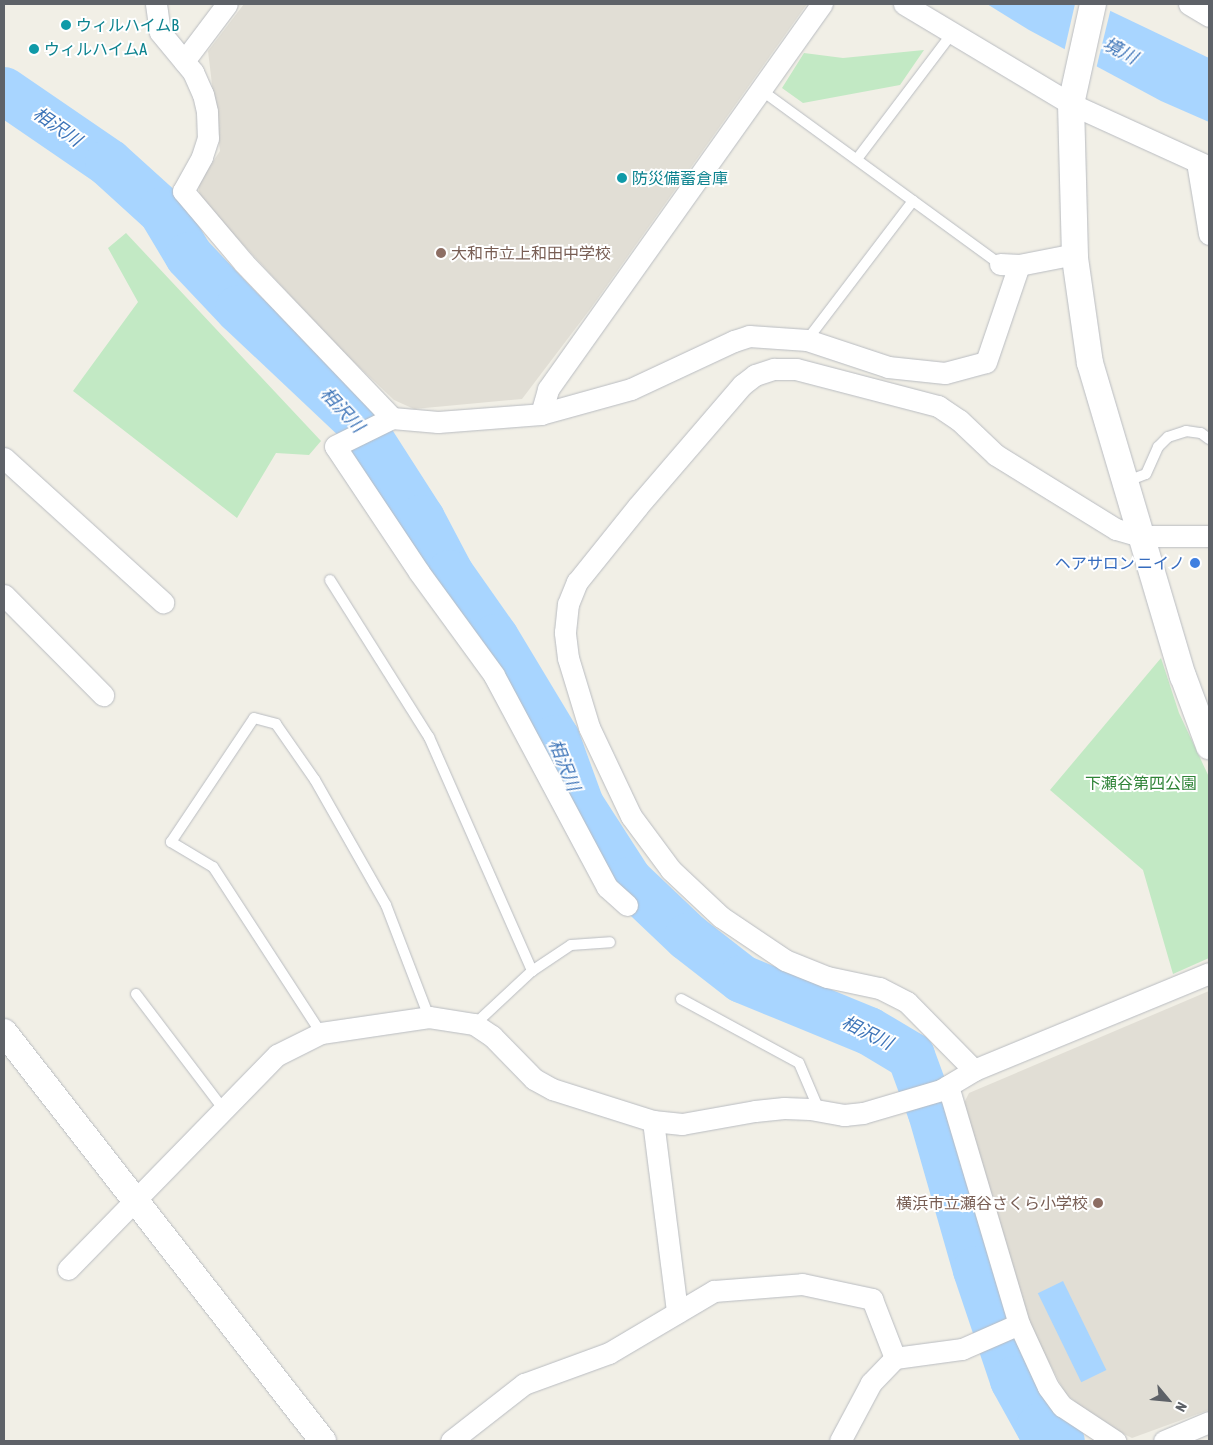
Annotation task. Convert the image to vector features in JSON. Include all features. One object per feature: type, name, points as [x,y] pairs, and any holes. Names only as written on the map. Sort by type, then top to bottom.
[{"type":"street","points":[[156,4],[160,32],[193,72],[203,94],[208,138],[202,157],[183,191],[383,423]]},
{"type":"street","points":[[184,61],[227,4]]},
{"type":"street","points":[[541,414],[548,389],[822,4]]},
{"type":"street","points":[[904,4],[1072,98],[1203,165],[1209,234]]},
{"type":"street","points":[[1093,4],[1072,98],[1075,254],[1090,363],[1183,676],[1209,746]]},
{"type":"street","points":[[1188,4],[1209,16]]},
{"type":"street","points":[[627,905],[608,887],[494,675],[419,572],[335,446],[383,423],[438,422],[541,414],[631,389],[734,341],[749,336],[807,340],[888,367],[945,373],[986,362],[1010,265],[1075,254]]},
{"type":"street","points":[[974,1070],[907,1002],[879,988],[827,977],[785,960],[722,917],[671,870],[631,816],[589,727],[568,658],[565,632],[568,604],[577,582],[638,506],[742,385],[755,375],[774,369],[796,370],[938,406],[959,420],[996,455],[1116,529],[1140,536],[1209,536]]},
{"type":"street","points":[[4,458],[163,602]]},
{"type":"street","points":[[4,595],[103,695]]},
{"type":"street","points":[[68,1269],[277,1055],[321,1034],[428,1017],[459,1020],[474,1025],[492,1036],[534,1079],[552,1089],[653,1122],[682,1124],[755,1111],[784,1108],[844,1115],[863,1113],[944,1088],[974,1070],[1209,973]]},
{"type":"street","points":[[4,1032],[137,1200],[323,1441]]},
{"type":"street","points":[[944,1088],[1014,1326],[1048,1387],[1062,1406],[1115,1441]]},
{"type":"street","points":[[653,1122],[677,1312]]},
{"type":"street","points":[[451,1441],[524,1384],[610,1353],[714,1291],[802,1284],[872,1299],[895,1358]]},
{"type":"street","points":[[840,1441],[871,1383],[895,1358],[962,1349],[1014,1326]]},
{"type":"street","points":[[1164,1441],[1209,1422]]},
{"type":"lane","points":[[857,160],[953,32]]},
{"type":"lane","points":[[761,90],[913,201],[1010,265]]},
{"type":"lane","points":[[807,340],[913,201]]},
{"type":"lane","points":[[1124,482],[1146,474],[1158,448],[1168,437],[1186,431],[1201,433],[1209,439]]},
{"type":"lane","points":[[330,580],[429,737],[532,971]]},
{"type":"lane","points":[[321,1034],[213,867],[171,842],[254,718],[276,724],[315,780],[386,905],[428,1017]]},
{"type":"lane","points":[[474,1025],[532,971],[571,945],[610,942]]},
{"type":"lane","points":[[136,994],[224,1110]]},
{"type":"lane","points":[[681,1000],[799,1062],[819,1111]]},
{"type":"shaded area","name":"大和市立上和田中学校","points":[[244,4],[807,4],[591,308],[522,399],[414,409],[394,400],[337,346],[200,198],[198,184],[220,151],[208,51]]},
{"type":"shaded area","name":"横浜市立瀬谷さくら小学校","points":[[1209,991],[1209,1410],[1132,1438],[1097,1421],[1065,1393],[1014,1295],[960,1111],[969,1093]]},
{"type":"green space","points":[[924,50],[900,85],[803,103],[782,88],[804,53],[843,58]]},
{"type":"green space","points":[[126,233],[321,441],[309,455],[276,453],[237,518],[73,391],[138,302],[108,248]]},
{"type":"green space","name":"下瀬谷第四公園","points":[[1161,658],[1179,713],[1209,777],[1209,958],[1173,974],[1143,870],[1050,790]]},
{"type":"water","name":"境川","points":[[987,4],[1096,4],[1209,58],[1209,122],[1161,101],[1029,30]]},
{"type":"water","points":[[1063,1281],[1106,1370],[1081,1382],[1038,1293]]},
{"type":"pier","points":[[1075,4],[1102,4],[1111,8],[1096,69],[1064,52]]},
{"type":"waterway","name":"相沢川","points":[[4,91],[109,163],[162,211],[189,256],[239,309],[358,421],[421,519],[450,574],[495,638],[556,739],[580,805],[629,881],[688,937],[742,979],[869,1031],[911,1056],[932,1113],[977,1270],[1014,1380],[1040,1427],[1061,1441]]},
{"type":"place","name":"ウィルハイムB","points":[[66,25]]},
{"type":"place","name":"ウィルハイムA","points":[[34,49]]},
{"type":"place","name":"防災備蓄倉庫","points":[[622,178]]},
{"type":"place","name":"大和市立上和田中学校","points":[[441,253]]},
{"type":"place","name":"ヘアサロン ニイノ","points":[[1195,563]]},
{"type":"place","name":"横浜市立瀬谷さくら小学校","points":[[1098,1203]]}]
